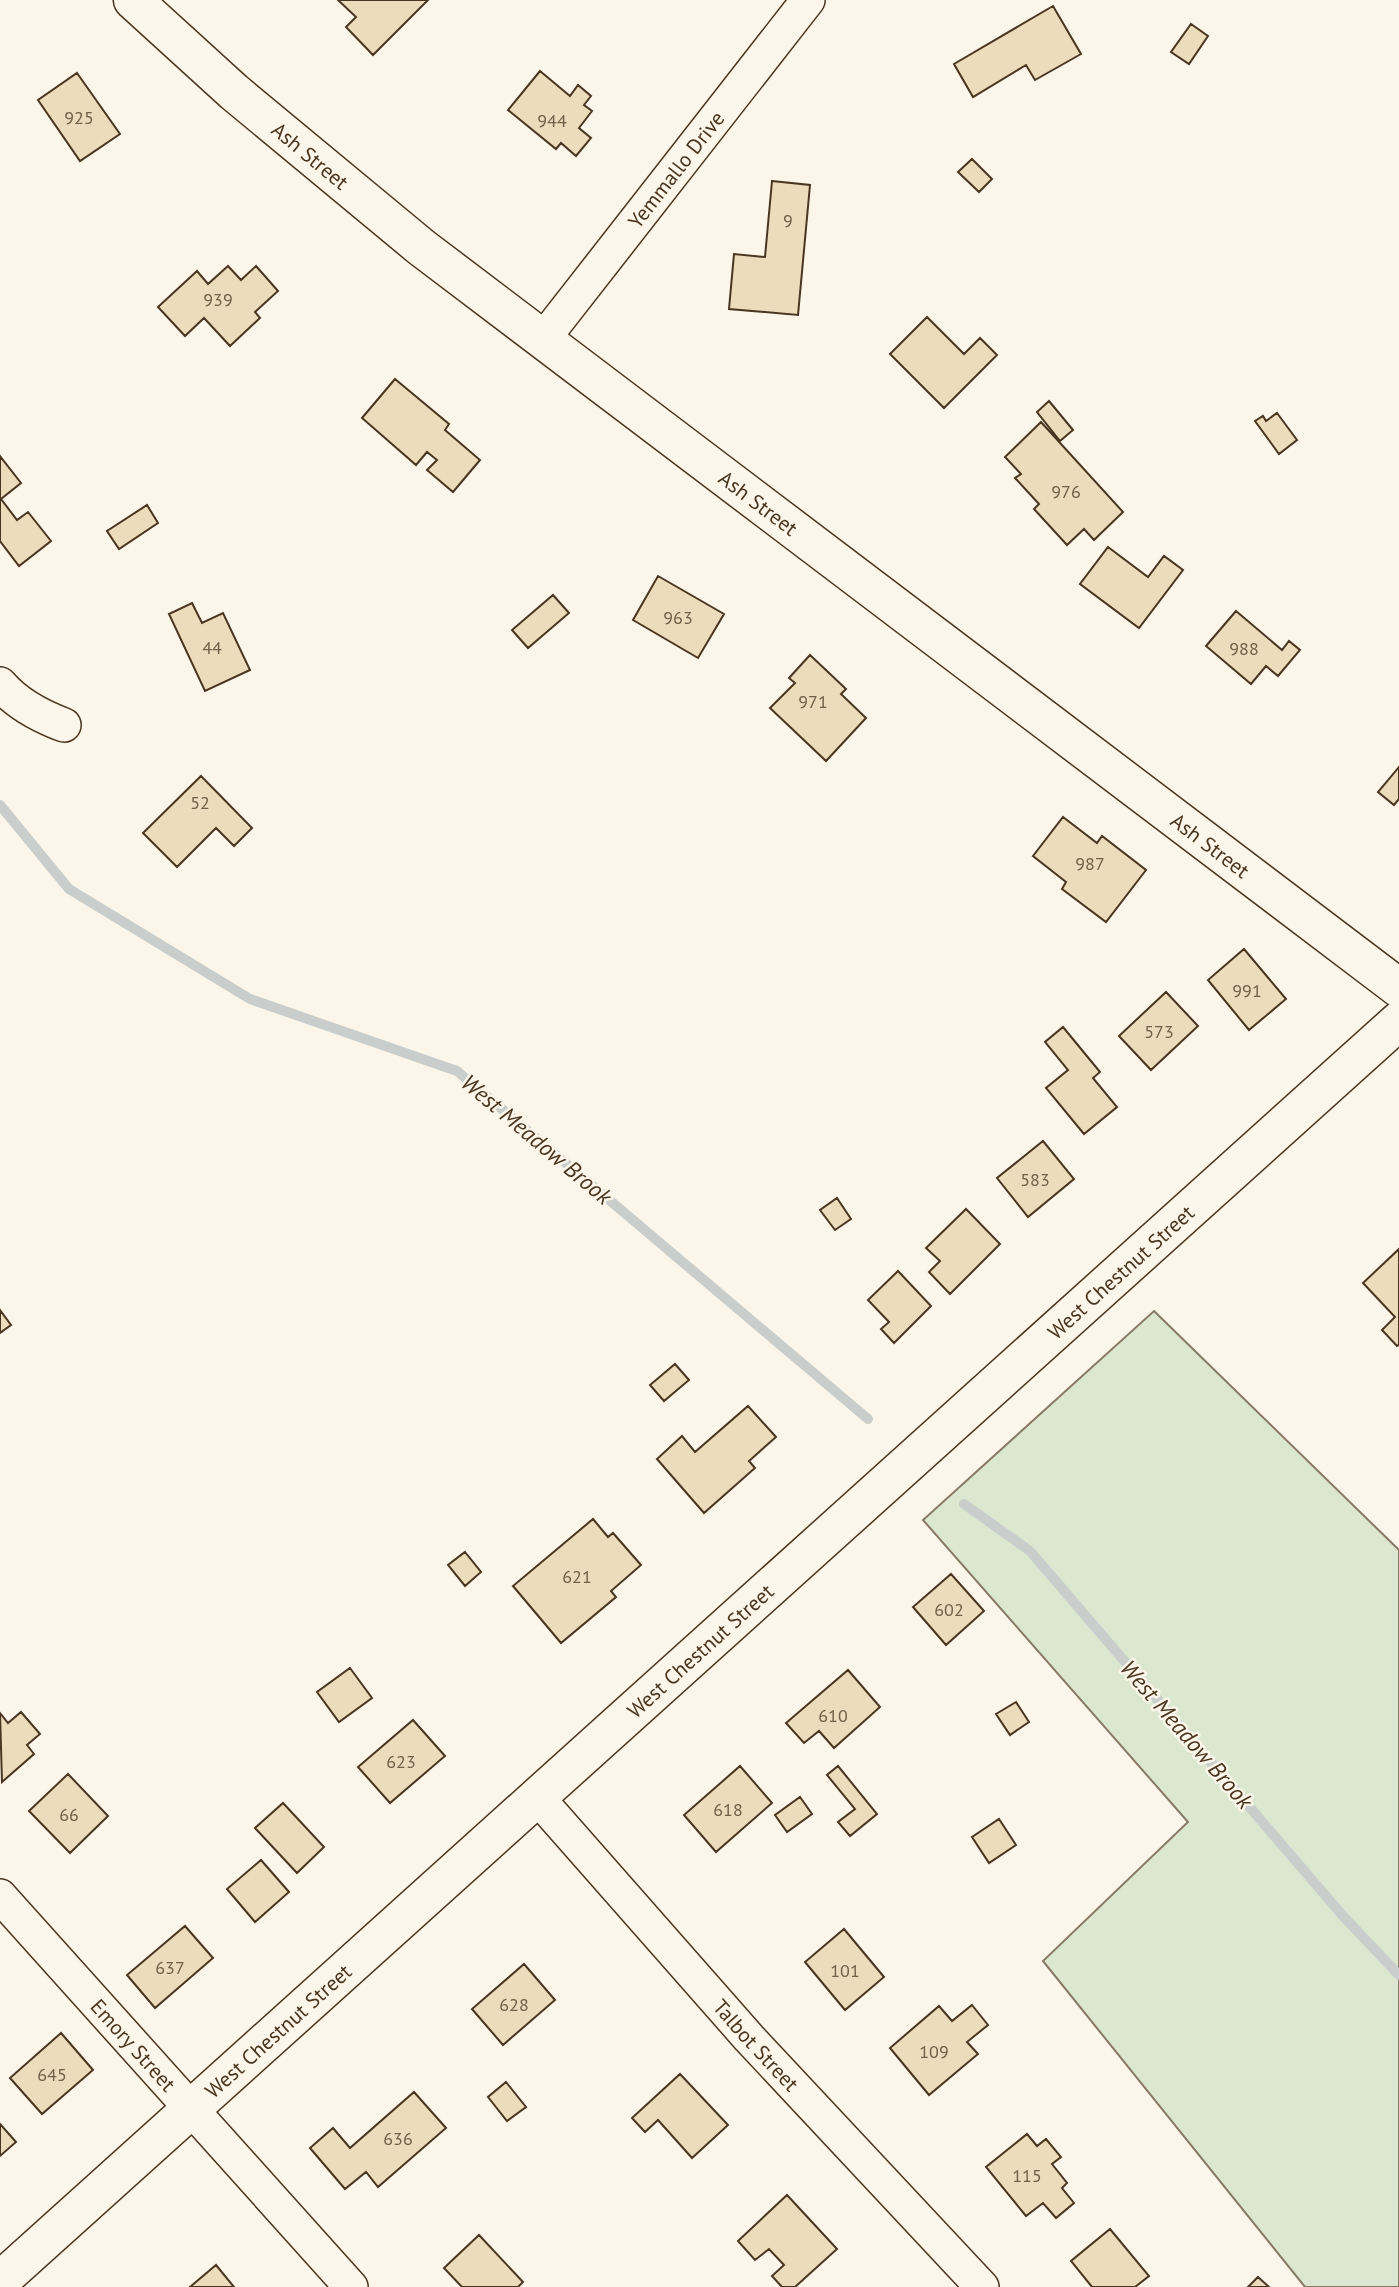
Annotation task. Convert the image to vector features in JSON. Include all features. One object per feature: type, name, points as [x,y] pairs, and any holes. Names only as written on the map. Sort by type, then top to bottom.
[{"type":"main road","name":"Ash Street","points":[[134,0],[234,92],[357,195],[486,297],[544,338],[1399,988]]},
{"type":"main road","name":"West Chestnut Street","points":[[0,2281],[1399,1021]]},
{"type":"street","name":"Yemmallo Drive","points":[[544,338],[808,0]]},
{"type":"street","points":[[0,684],[9,695],[64,726]]},
{"type":"street","name":"Talbot Street","points":[[537,1797],[749,2038],[982,2287]]},
{"type":"street","name":"Emory Street","points":[[0,1896],[351,2287]]},
{"type":"green space","points":[[1154,1311],[1399,1550],[1399,2287],[1305,2287],[1043,1961],[1188,1822],[923,1520]]},
{"type":"building","points":[[338,0],[428,0],[373,55],[346,27],[356,17]]},
{"type":"building","points":[[1053,6],[1081,54],[1035,80],[1026,65],[973,97],[954,64]]},
{"type":"building","points":[[1191,24],[1208,36],[1189,64],[1171,52]]},
{"type":"building","points":[[540,71],[570,96],[578,85],[591,96],[584,105],[592,111],[579,128],[591,138],[576,156],[561,143],[556,149],[508,110]]},
{"type":"building","points":[[77,73],[120,134],[80,161],[38,100]]},
{"type":"building","points":[[972,159],[992,179],[979,192],[958,172]]},
{"type":"building","points":[[772,181],[810,185],[798,315],[729,309],[734,254],[765,257]]},
{"type":"building","points":[[228,266],[241,280],[256,266],[278,291],[255,312],[260,318],[230,346],[204,318],[185,336],[158,307],[197,271],[208,284]]},
{"type":"building","points":[[927,317],[964,354],[980,338],[997,355],[944,408],[890,354]]},
{"type":"building","points":[[395,379],[449,424],[445,430],[480,460],[453,492],[427,470],[437,460],[427,452],[416,465],[362,418]]},
{"type":"building","points":[[1049,401],[1073,430],[1060,441],[1037,412]]},
{"type":"building","points":[[1277,413],[1297,440],[1279,454],[1255,421],[1263,416],[1266,421]]},
{"type":"building","points":[[1041,422],[1123,512],[1094,540],[1084,529],[1067,545],[1034,509],[1039,504],[1015,478],[1021,474],[1005,457]]},
{"type":"building","points":[[0,456],[21,483],[1,499],[17,520],[28,512],[51,541],[19,566],[0,541]]},
{"type":"building","points":[[147,505],[158,523],[119,549],[107,531]]},
{"type":"building","points":[[1108,547],[1148,577],[1164,556],[1183,570],[1139,628],[1080,584]]},
{"type":"building","points":[[658,576],[724,614],[698,658],[633,620]]},
{"type":"building","points":[[553,595],[569,613],[528,648],[512,630]]},
{"type":"building","points":[[192,603],[202,623],[223,613],[250,670],[205,691],[169,614]]},
{"type":"building","points":[[1236,611],[1282,650],[1289,641],[1300,650],[1278,676],[1266,666],[1251,684],[1206,646]]},
{"type":"building","points":[[810,655],[846,689],[841,694],[866,718],[826,761],[770,708],[795,683],[789,678]]},
{"type":"building","points":[[1399,767],[1399,799],[1394,805],[1378,792]]},
{"type":"building","points":[[201,776],[252,828],[234,846],[216,828],[177,867],[143,833]]},
{"type":"building","points":[[1063,817],[1097,843],[1102,836],[1146,870],[1106,922],[1062,889],[1066,882],[1033,856]]},
{"type":"building","points":[[1244,949],[1286,999],[1249,1030],[1208,980]]},
{"type":"building","points":[[1166,992],[1198,1026],[1151,1070],[1119,1036]]},
{"type":"building","points":[[1063,1027],[1100,1072],[1093,1078],[1117,1107],[1084,1134],[1046,1088],[1068,1070],[1045,1042]]},
{"type":"building","points":[[1043,1141],[1074,1179],[1028,1217],[997,1178]]},
{"type":"building","points":[[837,1198],[851,1219],[835,1230],[820,1210]]},
{"type":"building","points":[[966,1209],[1000,1244],[950,1294],[929,1272],[940,1261],[926,1248]]},
{"type":"building","points":[[1399,1249],[1397,1346],[1382,1330],[1395,1317],[1363,1283]]},
{"type":"building","points":[[898,1271],[931,1306],[894,1343],[881,1329],[889,1322],[868,1300]]},
{"type":"building","points":[[0,1310],[11,1325],[0,1333]]},
{"type":"building","points":[[675,1364],[689,1380],[664,1401],[650,1385]]},
{"type":"building","points":[[748,1406],[776,1437],[749,1461],[755,1468],[704,1513],[657,1459],[682,1436],[695,1452]]},
{"type":"building","points":[[593,1519],[608,1537],[613,1533],[641,1565],[611,1591],[616,1597],[561,1643],[513,1586]]},
{"type":"building","points":[[465,1552],[481,1572],[465,1586],[448,1565]]},
{"type":"building","points":[[951,1574],[984,1611],[946,1645],[913,1607]]},
{"type":"building","points":[[350,1668],[372,1698],[339,1722],[317,1692]]},
{"type":"building","points":[[848,1670],[880,1707],[834,1748],[819,1731],[804,1743],[786,1723]]},
{"type":"building","points":[[1016,1702],[1029,1722],[1010,1735],[996,1714]]},
{"type":"building","points":[[21,1712],[40,1734],[27,1745],[34,1754],[2,1782],[0,1713],[8,1723]]},
{"type":"building","points":[[413,1720],[445,1756],[390,1803],[358,1767]]},
{"type":"building","points":[[740,1766],[772,1803],[716,1852],[684,1815]]},
{"type":"building","points":[[838,1766],[877,1814],[850,1836],[838,1822],[855,1809],[827,1775]]},
{"type":"building","points":[[68,1774],[108,1816],[70,1853],[29,1811]]},
{"type":"building","points":[[800,1797],[812,1814],[787,1832],[775,1815]]},
{"type":"building","points":[[283,1803],[324,1847],[297,1873],[255,1828]]},
{"type":"building","points":[[999,1819],[1016,1845],[989,1863],[972,1837]]},
{"type":"building","points":[[261,1860],[289,1892],[255,1922],[227,1889]]},
{"type":"building","points":[[185,1926],[213,1958],[155,2008],[127,1975]]},
{"type":"building","points":[[844,1929],[884,1977],[845,2010],[805,1962]]},
{"type":"building","points":[[524,1964],[555,2000],[503,2045],[472,2009]]},
{"type":"building","points":[[972,2005],[988,2025],[967,2042],[978,2054],[929,2095],[890,2048],[939,2006],[952,2021]]},
{"type":"building","points":[[61,2033],[93,2070],[42,2114],[10,2078]]},
{"type":"building","points":[[680,2074],[728,2125],[692,2158],[658,2120],[645,2132],[632,2118]]},
{"type":"building","points":[[506,2082],[526,2107],[507,2121],[488,2097]]},
{"type":"building","points":[[414,2092],[446,2128],[378,2187],[366,2172],[345,2189],[310,2148],[333,2128],[350,2148]]},
{"type":"building","points":[[0,2124],[16,2142],[0,2156]]},
{"type":"building","points":[[1027,2134],[1037,2146],[1046,2139],[1061,2157],[1052,2164],[1067,2183],[1062,2188],[1074,2203],[1056,2218],[1043,2203],[1026,2216],[986,2167]]},
{"type":"building","points":[[787,2195],[837,2249],[795,2287],[782,2287],[772,2276],[784,2265],[769,2249],[755,2260],[738,2241]]},
{"type":"building","points":[[1110,2229],[1149,2276],[1135,2287],[1092,2287],[1071,2261]]},
{"type":"building","points":[[479,2235],[523,2282],[518,2287],[462,2287],[444,2268]]},
{"type":"building","points":[[216,2265],[234,2287],[190,2287]]},
{"type":"building","points":[[1258,2277],[1269,2287],[1248,2287]]},
{"type":"waterway","name":"West Meadow Brook","points":[[0,805],[69,889],[250,999],[457,1071],[868,1419]]},
{"type":"waterway","name":"West Meadow Brook","points":[[964,1504],[1030,1551],[1343,1916],[1399,1975]]}]
